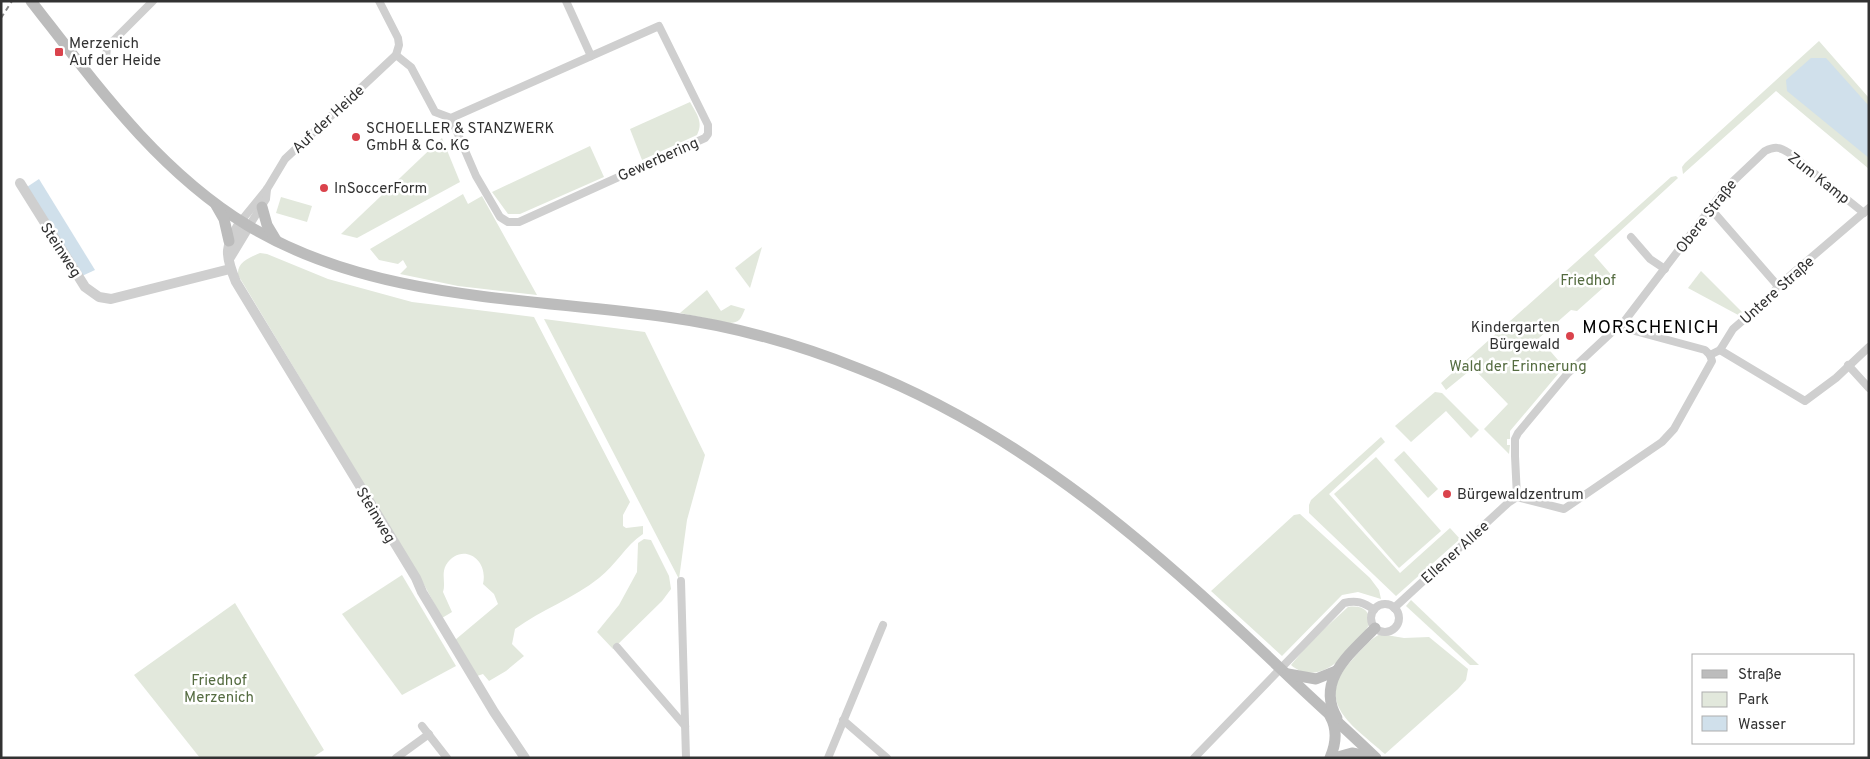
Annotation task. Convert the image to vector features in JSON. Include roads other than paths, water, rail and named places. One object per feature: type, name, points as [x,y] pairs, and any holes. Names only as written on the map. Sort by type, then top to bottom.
[{"type":"main road","points":[[31,1],[122,115],[176,171],[215,203],[245,224],[327,263],[431,290],[669,317],[788,342],[862,369],[919,394],[979,426],[1045,468],[1149,548],[1375,758]]},
{"type":"main road","points":[[215,203],[226,227],[229,241]]},
{"type":"main road","points":[[262,206],[267,225],[276,240]]},
{"type":"main road","points":[[1340,724],[1330,702],[1330,686],[1336,671],[1375,628]]},
{"type":"main road","points":[[1286,674],[1296,677],[1316,678],[1336,671]]},
{"type":"main road","points":[[1326,711],[1335,729],[1332,758],[1352,753],[1375,758]]},
{"type":"street","points":[[106,59],[107,48],[153,1]]},
{"type":"street","points":[[379,1],[398,38],[399,45],[396,54],[411,67],[432,106],[440,115],[451,118]]},
{"type":"street","points":[[566,1],[591,56]]},
{"type":"street","name":"Gewerbering","points":[[659,26],[708,125],[708,134],[705,138],[519,222],[508,222],[500,216],[476,176],[451,118],[659,26]]},
{"type":"street","name":"Auf der Heide","points":[[245,224],[285,159],[396,54]]},
{"type":"street","name":"Obere Straße","points":[[1518,498],[1518,467],[1515,456],[1518,433],[1568,373],[1613,331],[1620,328],[1710,208],[1740,174],[1773,147]]},
{"type":"street","name":"Zum Kamp","points":[[1773,147],[1782,148],[1866,211]]},
{"type":"street","name":"Steinweg","points":[[20,184],[91,294],[111,299],[229,264]]},
{"type":"street","name":"Auf der Heide","points":[[245,224],[262,206],[266,198],[267,189]]},
{"type":"street","points":[[1710,208],[1778,286]]},
{"type":"street","name":"Untere Straße","points":[[1720,350],[1733,329],[1771,296],[1778,286],[1866,211]]},
{"type":"street","points":[[229,264],[245,224]]},
{"type":"street","points":[[229,241],[245,224]]},
{"type":"street","points":[[1630,237],[1650,259],[1665,270]]},
{"type":"street","name":"Steinweg","points":[[229,241],[229,264],[236,282],[416,578],[422,592],[478,687],[525,758]]},
{"type":"street","points":[[1518,498],[1564,510],[1662,442],[1674,429],[1712,362],[1710,355],[1705,350],[1620,328]]},
{"type":"street","points":[[1710,355],[1720,350],[1805,401],[1836,378],[1869,347]]},
{"type":"street","points":[[1848,365],[1869,388]]},
{"type":"street","name":"Ellener Allee","points":[[1394,608],[1508,503],[1518,498]]},
{"type":"street","points":[[681,581],[686,758]]},
{"type":"street","points":[[1194,758],[1344,603],[1353,600],[1363,603],[1374,610]]},
{"type":"street","points":[[1385,604],[1394,608],[1399,618],[1395,628],[1385,632],[1375,628],[1371,619],[1374,610],[1385,604]]},
{"type":"street","points":[[828,758],[884,625]]},
{"type":"street","points":[[617,647],[685,726]]},
{"type":"street","points":[[843,720],[887,758]]},
{"type":"street","points":[[422,726],[446,758]]},
{"type":"street","points":[[396,758],[429,734]]},
{"type":"water","points":[[1811,58],[1826,58],[1869,106],[1869,158],[1787,91],[1786,80]]},
{"type":"water","points":[[39,179],[95,270],[82,276],[27,187]]},
{"type":"railway","points":[[1,18],[12,1]]},
{"type":"place","name":"Merzenich Auf der Heide","points":[[59,52]]},
{"type":"place","name":"SCHOELLER & STANZWERK GmbH & Co. KG","points":[[356,137]]},
{"type":"place","name":"InSoccerForm","points":[[324,188]]},
{"type":"place","name":"Kindergarten Bürgewald","points":[[1570,336]]},
{"type":"place","name":"Bürgewaldzentrum","points":[[1447,494]]},
{"type":"district","name":"MORSCHENICH","points":[[1651,327]]},
{"type":"park label","name":"Friedhof","points":[[1588,280]]},
{"type":"park label","name":"Wald der Erinnerung","points":[[1518,366]]},
{"type":"park label","name":"Friedhof Merzenich","points":[[219,688]]}]
